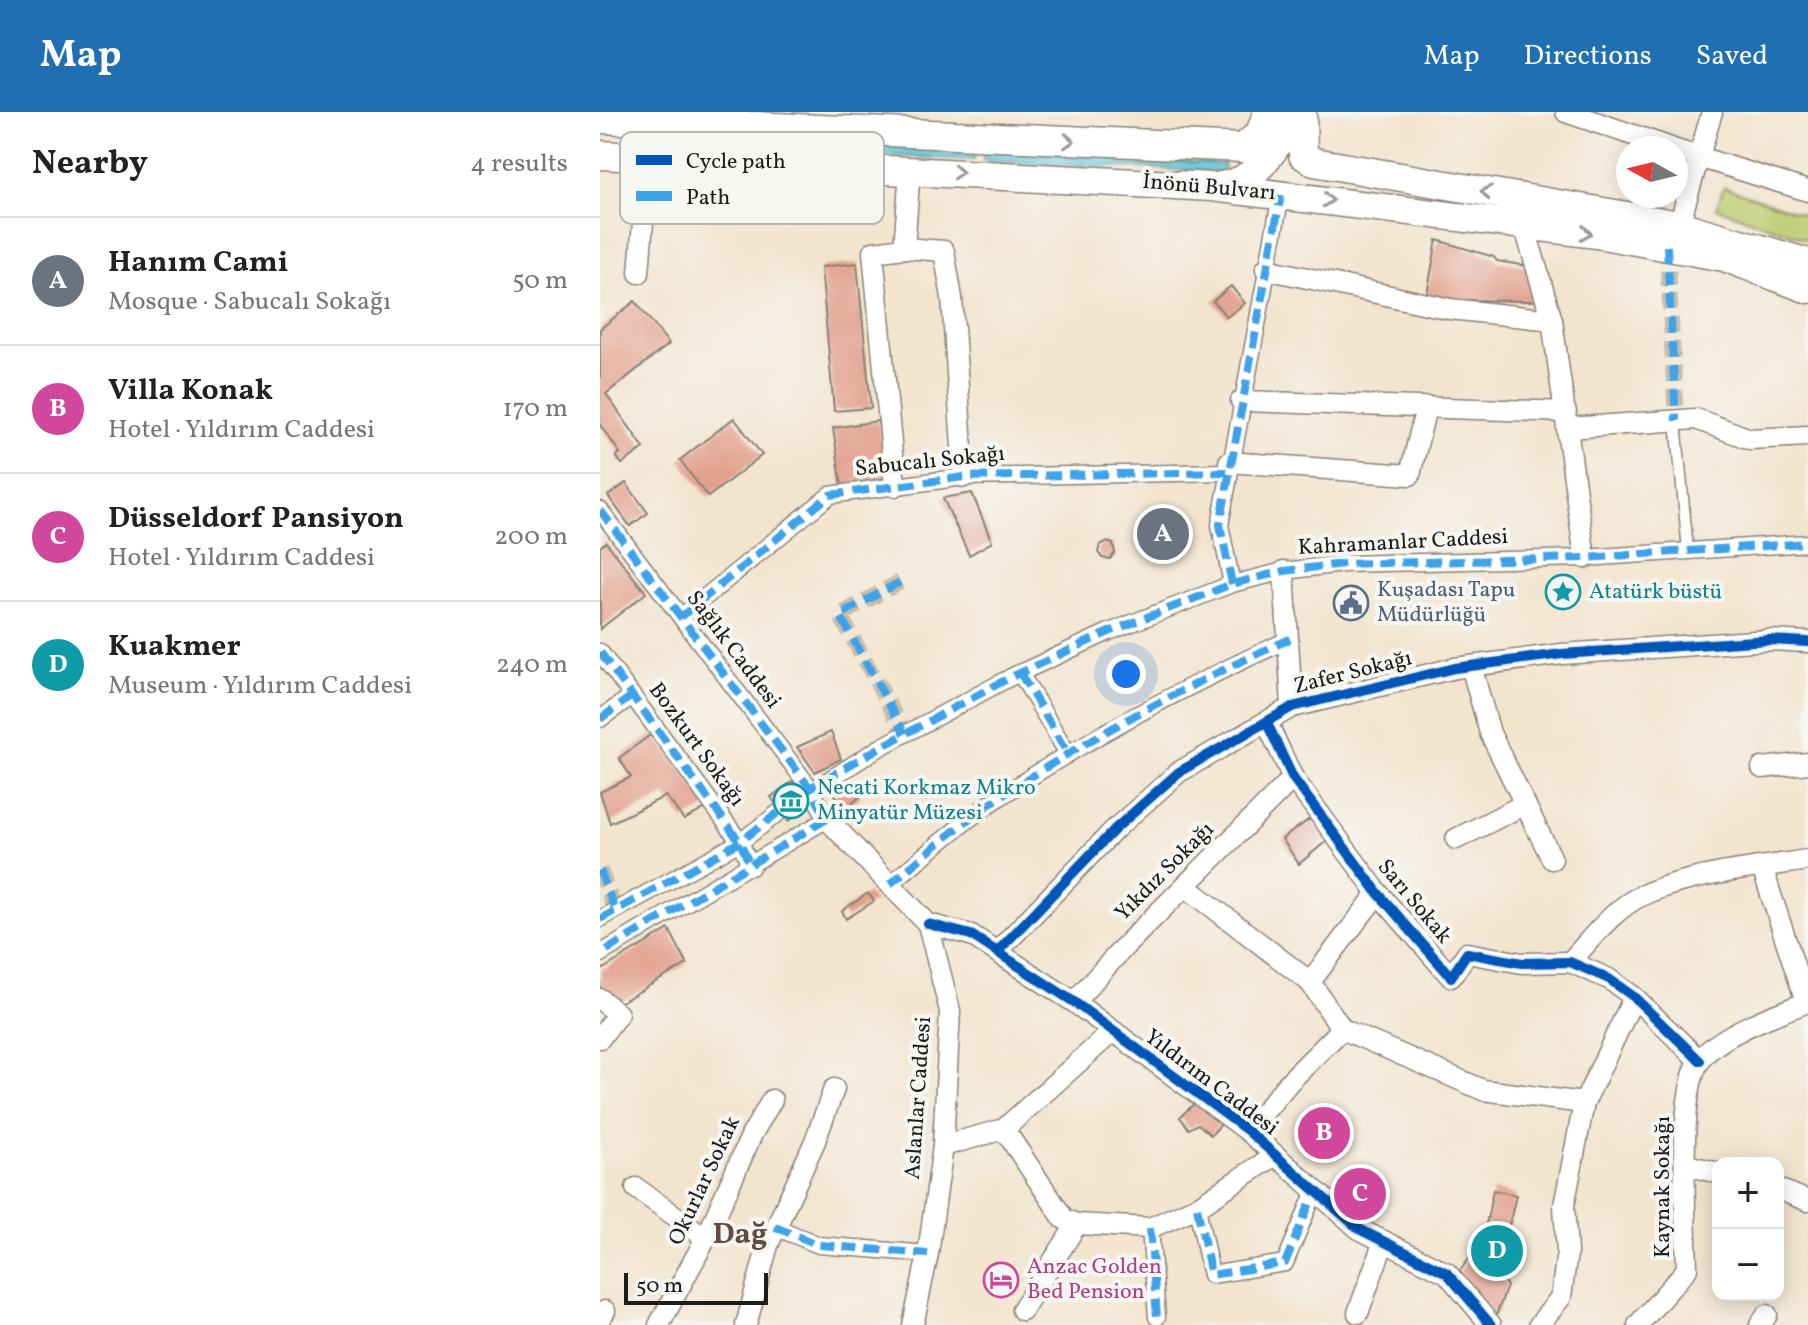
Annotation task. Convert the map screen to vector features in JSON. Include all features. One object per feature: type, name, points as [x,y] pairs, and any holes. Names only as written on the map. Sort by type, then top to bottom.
[{"type":"main road","name":"İnönü Bulvarı","points":[[884,132],[1232,148],[1251,144],[1268,112]]},
{"type":"main road","points":[[1212,187],[1235,184],[1249,177],[1280,139],[1293,112]]},
{"type":"main road","points":[[1302,112],[1303,155],[1314,162],[1679,225],[1808,263]]},
{"type":"main road","name":"İnönü Bulvarı","points":[[600,119],[883,132]]},
{"type":"main road","name":"İnönü Bulvarı","points":[[600,155],[620,156]]},
{"type":"main road","name":"İnönü Bulvarı","points":[[884,169],[1212,187],[1524,225],[1724,257],[1808,289]]},
{"type":"street","points":[[1566,112],[1635,136]]},
{"type":"street","points":[[1679,225],[1712,112]]},
{"type":"street","points":[[1688,154],[1808,191]]},
{"type":"street","points":[[904,248],[910,170]]},
{"type":"street","points":[[1232,584],[1220,525],[1228,467],[1281,195]]},
{"type":"street","points":[[639,273],[643,224]]},
{"type":"street","points":[[1524,225],[1552,320],[1585,558]]},
{"type":"street","points":[[895,486],[873,252],[904,248],[944,251],[952,298],[964,477]]},
{"type":"street","points":[[1266,269],[1450,309],[1552,320]]},
{"type":"street","points":[[1241,401],[1426,407],[1567,420],[1696,419],[1750,439],[1808,436]]},
{"type":"street","points":[[1228,467],[1410,475],[1426,407]]},
{"type":"street","name":"Sabucalı Sokağı","points":[[681,617],[830,495],[964,477],[1228,467]]},
{"type":"street","name":"Sağlık Caddesi","points":[[600,510],[827,819]]},
{"type":"street","name":"Kahramanlar Caddesi","points":[[807,792],[1020,673],[1109,632],[1232,584],[1284,571],[1343,564],[1585,558],[1808,543]]},
{"type":"street","points":[[1284,571],[1292,707]]},
{"type":"street","points":[[890,884],[987,805],[1068,754],[1180,688],[1290,639]]},
{"type":"street","name":"Zafer Sokağı","points":[[997,952],[1115,829],[1179,772],[1292,707],[1471,666],[1562,654],[1769,640],[1808,642]]},
{"type":"street","name":"Bozkurt Sokağı","points":[[600,652],[740,842],[751,867]]},
{"type":"street","points":[[1471,666],[1490,733],[1552,859]]},
{"type":"street","points":[[1020,673],[1068,754]]},
{"type":"street","points":[[600,719],[632,696]]},
{"type":"street","name":"Sarı Sokak","points":[[1267,723],[1293,778],[1378,893],[1451,977],[1467,953],[1522,963],[1570,962],[1609,979],[1634,997],[1700,1061]]},
{"type":"street","points":[[1762,768],[1808,763]]},
{"type":"street","name":"Yıkdız Sokağı","points":[[1074,1002],[1293,778]]},
{"type":"street","points":[[1456,839],[1523,805]]},
{"type":"street","points":[[600,919],[740,842],[781,811]]},
{"type":"street","points":[[600,954],[751,867],[784,843],[827,819]]},
{"type":"street","name":"Aslanlar Caddesi","points":[[827,819],[928,924],[950,1011],[943,1146],[928,1254],[913,1325]]},
{"type":"street","points":[[1570,962],[1610,920],[1642,895],[1762,867],[1808,860]]},
{"type":"street","points":[[1700,1061],[1733,1034],[1807,1002],[1762,867]]},
{"type":"street","points":[[1185,886],[1310,982],[1342,1029],[1483,1090],[1584,1103]]},
{"type":"street","points":[[1310,982],[1378,893]]},
{"type":"street","name":"Yıldırım Caddesi","points":[[928,924],[971,935],[1074,1002],[1111,1033],[1248,1131],[1359,1229],[1447,1273],[1491,1325]]},
{"type":"street","points":[[1539,1325],[1561,1297],[1567,1252],[1564,1206],[1584,1103],[1634,997]]},
{"type":"street","points":[[600,999],[618,1014],[600,1038]]},
{"type":"street","points":[[1248,1131],[1304,1065],[1342,1029]]},
{"type":"street","points":[[943,1146],[1004,1129],[1111,1033]]},
{"type":"street","name":"Kaynak Sokağı","points":[[1638,1325],[1687,1269],[1684,1120],[1700,1061]]},
{"type":"street","points":[[746,1325],[775,1227],[815,1141],[834,1089]]},
{"type":"street","name":"Okurlar Sokak","points":[[659,1325],[706,1238],[752,1134],[772,1100]]},
{"type":"street","points":[[1004,1129],[1064,1219],[1077,1224],[1150,1228],[1197,1207],[1274,1156]]},
{"type":"street","points":[[1687,1165],[1712,1171]]},
{"type":"street","points":[[636,1188],[706,1238]]},
{"type":"street","points":[[1197,1207],[1211,1275],[1285,1263],[1315,1191]]},
{"type":"street","points":[[1784,1191],[1808,1201]]},
{"type":"street","points":[[1022,1310],[1077,1224]]},
{"type":"street","points":[[775,1227],[819,1245],[928,1254]]},
{"type":"street","points":[[1150,1228],[1157,1317]]},
{"type":"street","points":[[1358,1313],[1384,1241]]},
{"type":"lane","points":[[1676,421],[1688,551]]},
{"type":"green space","points":[[1724,187],[1808,216],[1808,240],[1716,208]]},
{"type":"water","points":[[884,142],[975,147],[974,160],[884,156]]},
{"type":"water","points":[[983,148],[1224,164],[1223,172],[983,161]]},
{"type":"building","points":[[1437,240],[1494,257],[1497,261],[1527,266],[1537,301],[1459,300],[1427,294]]},
{"type":"building","points":[[857,263],[871,408],[834,411],[821,267]]},
{"type":"building","points":[[1231,286],[1245,303],[1227,317],[1213,301]]},
{"type":"building","points":[[635,301],[669,344],[606,394],[644,448],[622,464],[616,456],[620,453],[600,425],[600,329]]},
{"type":"building","points":[[734,418],[762,455],[708,497],[680,460]]},
{"type":"building","points":[[878,421],[888,478],[842,486],[833,428]]},
{"type":"building","points":[[626,483],[648,513],[630,526],[608,496]]},
{"type":"building","points":[[972,493],[992,542],[969,555],[943,498]]},
{"type":"building","points":[[606,542],[646,593],[600,629],[600,547]]},
{"type":"building","points":[[1106,542],[1113,544],[1115,553],[1110,559],[1102,558],[1098,552],[1100,545]]},
{"type":"building","points":[[831,732],[841,759],[815,772],[797,747]]},
{"type":"building","points":[[653,733],[710,806],[684,820],[666,796],[610,823],[600,792],[631,777],[619,758]]},
{"type":"building","points":[[848,778],[861,796],[845,809],[831,789]]},
{"type":"building","points":[[793,781],[810,806],[788,821],[771,797]]},
{"type":"building","points":[[1314,816],[1330,838],[1299,864],[1282,839]]},
{"type":"building","points":[[868,893],[874,901],[846,919],[842,911]]},
{"type":"building","points":[[669,929],[687,964],[614,1006],[600,995],[600,971]]},
{"type":"building","points":[[1198,1100],[1225,1120],[1211,1135],[1198,1124],[1189,1129],[1180,1117]]},
{"type":"building","points":[[1357,1171],[1381,1186],[1364,1216],[1339,1201]]},
{"type":"building","points":[[1493,1190],[1516,1195],[1508,1230],[1486,1225]]},
{"type":"building","points":[[1480,1229],[1488,1231],[1483,1255],[1507,1286],[1496,1316],[1459,1272],[1470,1257]]},
{"type":"tunnel","points":[[1667,246],[1676,421]]},
{"type":"tunnel","points":[[900,582],[840,615],[905,734]]},
{"type":"tunnel","points":[[600,870],[615,910]]},
{"type":"marked path","points":[[1232,584],[1220,525],[1281,195]]},
{"type":"marked path","points":[[1667,246],[1676,421]]},
{"type":"marked path","points":[[681,617],[830,495],[964,477],[1227,472]]},
{"type":"marked path","points":[[600,510],[810,788],[827,819],[600,954]]},
{"type":"marked path","points":[[600,919],[740,842],[810,788],[1011,677],[1109,632],[1232,584],[1284,571],[1343,564],[1585,558],[1808,543]]},
{"type":"marked path","points":[[900,582],[840,615],[905,734]]},
{"type":"marked path","points":[[890,884],[977,813],[1062,757],[1212,675],[1290,639]]},
{"type":"marked path","points":[[600,652],[740,842],[751,867]]},
{"type":"marked path","points":[[1020,673],[1068,754]]},
{"type":"marked path","points":[[600,719],[632,696]]},
{"type":"marked path","points":[[600,870],[615,910]]},
{"type":"marked path","points":[[1197,1207],[1211,1275],[1285,1263],[1315,1191]]},
{"type":"marked path","points":[[775,1227],[819,1245],[928,1254]]},
{"type":"marked path","points":[[1150,1228],[1157,1317]]},
{"type":"cycle path","points":[[997,952],[1115,829],[1179,772],[1292,707],[1455,668],[1562,654],[1769,640],[1808,642]]},
{"type":"cycle path","points":[[1267,723],[1293,778],[1378,893],[1451,977],[1467,953],[1522,963],[1570,962],[1609,979],[1634,997],[1700,1061]]},
{"type":"cycle path","points":[[928,924],[971,935],[1074,1002],[1248,1131],[1359,1229],[1447,1273],[1491,1325]]},
{"type":"place","name":"Hanım Cami","points":[[1163,534]]},
{"type":"place","name":"Atatürk büstü","points":[[1563,592]]},
{"type":"place","name":"Kuşadası Tapu Müdürlüğü","points":[[1351,603]]},
{"type":"place","name":"Necati Korkmaz Mikro Minyatür Müzesi","points":[[791,801]]},
{"type":"place","name":"Villa Konak","points":[[1324,1133]]},
{"type":"place","name":"Düsseldorf Pansiyon","points":[[1360,1194]]},
{"type":"place","name":"Kuakmer","points":[[1497,1251]]},
{"type":"place","name":"Anzac Golden Bed Pension","points":[[1001,1280]]},
{"type":"district","name":"Dağ","points":[[740,1235]]}]
